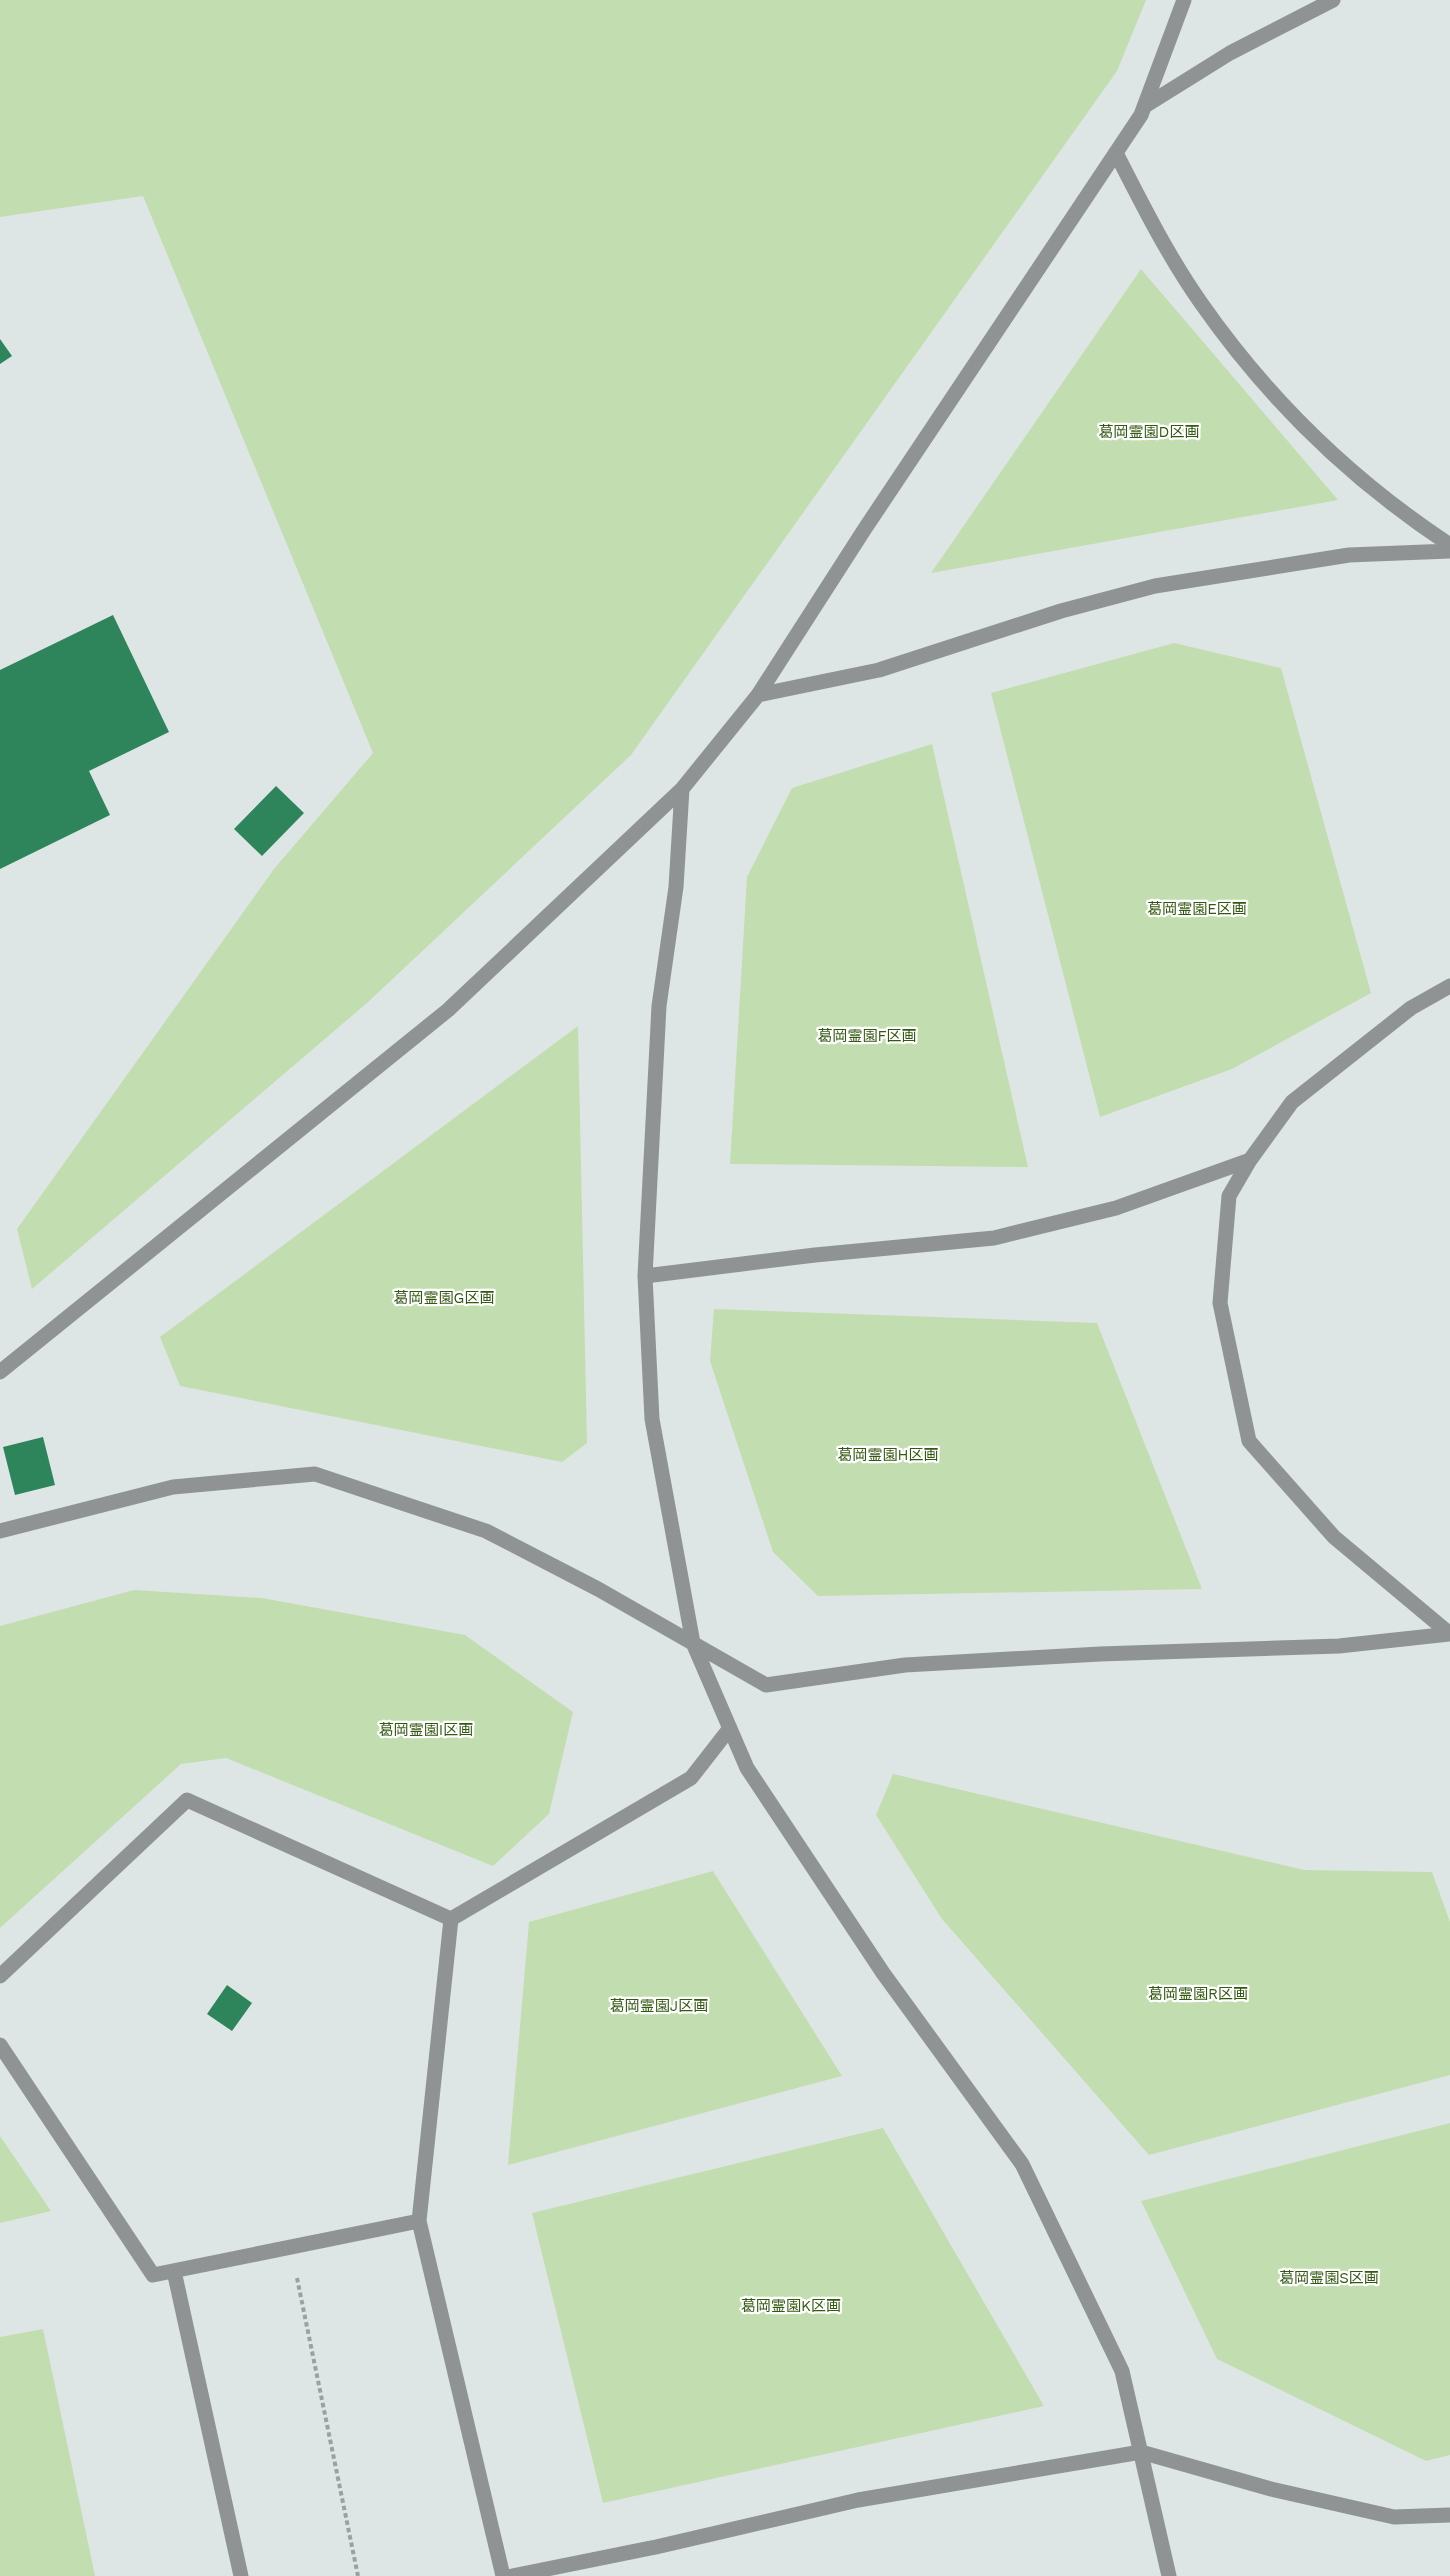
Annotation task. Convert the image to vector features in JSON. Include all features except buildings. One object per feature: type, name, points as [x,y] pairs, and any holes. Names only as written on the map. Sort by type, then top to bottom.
[{"type":"street","points":[[0,1372],[448,1010],[682,789],[758,695],[864,530],[1142,115],[1184,0]]},
{"type":"street","points":[[1144,106],[1230,53],[1333,0]]},
{"type":"street","points":[[1116,153],[1159,236],[1200,303],[1259,379],[1332,454],[1402,513],[1450,545]]},
{"type":"street","points":[[758,695],[879,670],[1061,611],[1155,586],[1348,555],[1450,551]]},
{"type":"street","points":[[682,789],[676,887],[659,1006],[645,1276],[652,1419],[693,1643],[747,1768],[882,1973],[1022,2164],[1122,2371],[1169,2576]]},
{"type":"street","points":[[1450,986],[1411,1008],[1292,1102],[1250,1160],[1229,1196],[1220,1303],[1249,1441],[1334,1537],[1450,1634]]},
{"type":"street","points":[[645,1276],[815,1255],[994,1238],[1116,1208],[1250,1160]]},
{"type":"street","points":[[0,1532],[173,1487],[315,1474],[486,1531],[766,1685],[905,1665],[1100,1654],[1339,1646],[1450,1634]]},
{"type":"street","points":[[451,1919],[691,1778],[730,1728]]},
{"type":"street","points":[[0,1976],[187,1800],[451,1919]]},
{"type":"street","points":[[451,1919],[419,2221],[503,2576]]},
{"type":"street","points":[[0,2045],[153,2275],[419,2221]]},
{"type":"street","points":[[174,2271],[242,2576]]},
{"type":"street","points":[[512,2576],[656,2547],[858,2500],[1141,2452],[1271,2489],[1394,2517],[1450,2515]]},
{"type":"path","points":[[290,2247],[358,2576]]},
{"type":"green space","points":[[0,0],[1146,0],[1117,71],[631,755],[367,1003],[32,1289],[17,1229],[274,869],[373,753],[143,196],[0,217]]},
{"type":"green space","name":"葛岡霊園D区画","points":[[1141,269],[1338,500],[931,573]]},
{"type":"green space","name":"葛岡霊園E区画","points":[[1174,643],[1281,668],[1371,993],[1232,1069],[1100,1117],[991,693]]},
{"type":"green space","name":"葛岡霊園F区画","points":[[932,744],[1028,1167],[730,1164],[747,877],[792,788]]},
{"type":"green space","name":"葛岡霊園G区画","points":[[578,1026],[587,1443],[562,1462],[180,1386],[160,1337]]},
{"type":"green space","name":"葛岡霊園H区画","points":[[714,1309],[1097,1323],[1202,1589],[818,1596],[773,1552],[710,1361]]},
{"type":"green space","name":"葛岡霊園I区画","points":[[134,1590],[262,1598],[465,1635],[573,1712],[549,1814],[493,1866],[226,1758],[181,1764],[0,1928],[0,1626]]},
{"type":"green space","name":"葛岡霊園R区画","points":[[893,1774],[1304,1870],[1432,1872],[1450,1922],[1450,2075],[1149,2155],[942,1919],[876,1815]]},
{"type":"green space","name":"葛岡霊園J区画","points":[[713,1871],[842,2076],[508,2165],[529,1922]]},
{"type":"green space","name":"葛岡霊園S区画","points":[[1450,2123],[1450,2455],[1426,2461],[1217,2359],[1141,2201]]},
{"type":"green space","name":"葛岡霊園K区画","points":[[883,2128],[1044,2406],[603,2503],[532,2213]]},
{"type":"green space","points":[[0,2136],[51,2211],[0,2223]]},
{"type":"green space","points":[[43,2329],[95,2576],[0,2576],[0,2337]]}]
